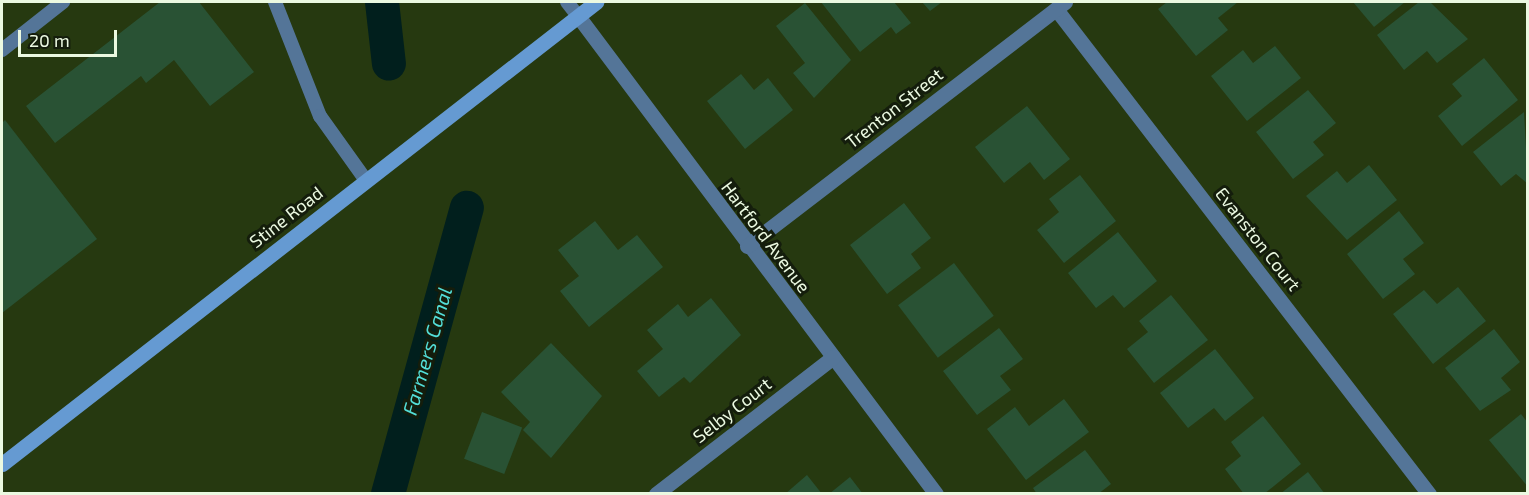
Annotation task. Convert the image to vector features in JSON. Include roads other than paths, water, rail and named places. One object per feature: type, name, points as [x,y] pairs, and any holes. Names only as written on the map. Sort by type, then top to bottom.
[{"type":"main road","name":"Stine Road","points":[[2,464],[365,179],[596,2]]},
{"type":"street","name":"Trenton Street","points":[[747,246],[1061,5]]},
{"type":"street","name":"Evanston Court","points":[[1061,5],[1429,494]]},
{"type":"street","name":"Hartford Avenue","points":[[578,16],[747,246],[936,494]]},
{"type":"street","name":"Selby Court","points":[[656,494],[832,357]]},
{"type":"lane","points":[[2,50],[63,2]]},
{"type":"lane","points":[[275,2],[320,116],[365,179]]},
{"type":"lane","name":"Hartford Avenue","points":[[567,2],[578,16]]},
{"type":"waterway","name":"Farmers Canal","points":[[382,2],[389,64]]},
{"type":"waterway","name":"Farmers Canal","points":[[388,494],[467,208]]}]
